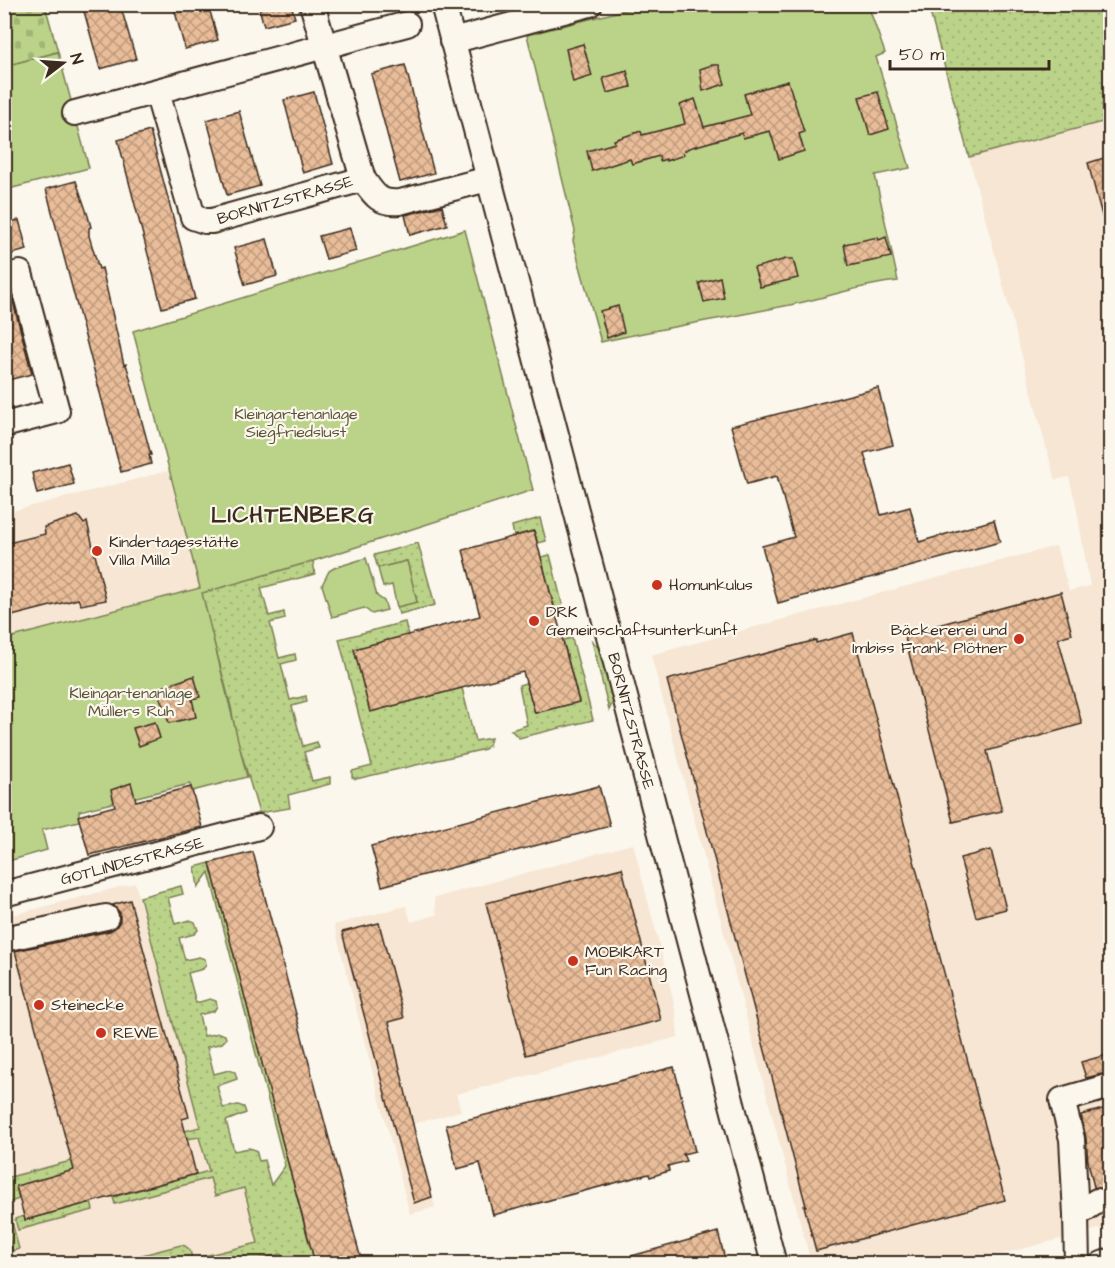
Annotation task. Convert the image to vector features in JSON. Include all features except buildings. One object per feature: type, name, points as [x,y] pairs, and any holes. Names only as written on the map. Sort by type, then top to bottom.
[{"type":"street","name":"BORNITZSTRASSE","points":[[312,4],[363,179],[378,199],[388,203],[400,202],[489,179]]},
{"type":"street","name":"BORNITZSTRASSE","points":[[443,4],[774,1263]]},
{"type":"street","points":[[452,41],[590,4]]},
{"type":"street","points":[[75,113],[407,24]]},
{"type":"street","name":"BORNITZSTRASSE","points":[[157,92],[193,216],[212,221],[363,179]]},
{"type":"street","points":[[4,277],[20,273],[57,411],[4,425]]},
{"type":"street","name":"GOTLINDESTRASSE","points":[[4,894],[259,827]]},
{"type":"street","points":[[4,939],[106,917]]},
{"type":"street","points":[[1077,1263],[1072,1139],[1062,1100],[1110,1086]]},
{"type":"street","points":[[1076,1215],[1097,1201]]},
{"type":"street","points":[[1102,1263],[1110,1261]]},
{"type":"shaded area","points":[[1110,119],[1110,1226],[967,1263],[811,1263],[651,655],[1056,546],[1069,591],[1090,586],[1069,477],[1055,480],[969,157]]},
{"type":"shaded area","name":"Kindertagesstätte Villa Milla","points":[[168,471],[200,588],[5,639],[5,513]]},
{"type":"shaded area","points":[[633,844],[671,990],[678,1037],[456,1094],[461,1111],[413,1124],[435,1207],[410,1214],[334,925],[406,906],[411,922],[437,915],[434,898]]},
{"type":"shaded area","points":[[135,883],[212,1174],[264,1160],[288,1253],[247,1264],[14,1263],[5,1222],[5,917]]},
{"type":"green space","points":[[5,5],[45,5],[58,52],[5,66]]},
{"type":"green space","points":[[644,5],[868,5],[885,53],[876,57],[910,168],[875,175],[898,281],[601,342],[573,241],[575,231],[527,35]]},
{"type":"green space","points":[[928,5],[1110,5],[1110,120],[969,157]]},
{"type":"green space","points":[[58,52],[89,168],[5,190],[5,66]]},
{"type":"green space","name":"Kleingartenanlage Siegfriedslust","points":[[465,230],[533,490],[313,561],[202,593],[247,777],[192,791],[190,784],[79,811],[79,821],[42,830],[47,850],[5,862],[5,639],[200,588],[133,331]]},
{"type":"green space","points":[[540,518],[546,541],[538,543],[534,531],[514,536],[512,526]]},
{"type":"green space","points":[[418,543],[435,605],[399,614],[397,607],[417,602],[407,561],[378,568],[374,555]]},
{"type":"green space","points":[[550,555],[565,615],[557,617],[541,557]]},
{"type":"green space","points":[[366,558],[377,596],[384,601],[387,610],[372,614],[364,608],[332,617],[322,585],[329,571]]},
{"type":"green space","points":[[313,561],[315,574],[261,588],[269,616],[284,612],[285,619],[270,623],[279,658],[295,654],[296,660],[281,664],[290,700],[306,696],[307,702],[292,706],[303,746],[317,742],[319,748],[304,752],[312,781],[330,777],[330,784],[288,795],[290,808],[259,813],[236,735],[231,707],[201,593]]},
{"type":"green space","points":[[407,561],[417,602],[397,607],[392,585],[383,587],[378,568]]},
{"type":"green space","points":[[405,622],[408,635],[354,649],[370,711],[462,688],[475,741],[491,738],[489,745],[485,749],[356,779],[352,777],[352,771],[372,766],[339,639]]},
{"type":"green space","points":[[572,638],[593,720],[519,738],[511,730],[527,725],[519,685],[526,683],[535,713],[579,702],[563,640]]},
{"type":"green space","points":[[592,641],[600,649],[614,700],[609,710]]},
{"type":"green space","points":[[210,863],[309,1243],[317,1251],[312,1253],[315,1263],[284,1263],[281,1254],[247,1263],[120,1263],[119,1261],[181,1245],[190,1250],[192,1259],[258,1243],[244,1188],[215,1196],[210,1178],[115,1204],[113,1197],[209,1171],[199,1137],[110,1151],[200,1127],[140,897],[181,886],[183,894],[168,898],[175,924],[190,920],[195,922],[198,930],[194,934],[179,938],[185,960],[199,957],[205,959],[206,964],[203,969],[188,973],[196,1003],[210,999],[216,1001],[217,1006],[214,1011],[199,1015],[204,1036],[219,1033],[225,1035],[226,1039],[222,1043],[207,1047],[214,1074],[229,1070],[235,1072],[237,1079],[217,1086],[223,1108],[238,1105],[244,1107],[246,1113],[226,1121],[234,1151],[249,1148],[256,1150],[259,1161],[264,1160],[271,1185],[285,1166],[209,872],[198,887],[195,867]]},
{"type":"green space","points":[[98,1154],[101,1163],[16,1186],[19,1199],[7,1203],[19,1249],[12,1251],[5,1222],[4,1183],[10,1177]]},
{"type":"green space","points":[[91,1202],[93,1210],[18,1230],[15,1219],[24,1216],[25,1220]]},
{"type":"tram line","points":[[1089,1264],[1110,1258]]},
{"type":"place","name":"Kindertagesstätte Villa Milla","points":[[97,551]]},
{"type":"place","name":"Homunkulus","points":[[657,585]]},
{"type":"place","name":"DRK Gemeinschaftsunterkunft","points":[[534,621]]},
{"type":"place","name":"Bäckererei und Imbiss Frank Plötner","points":[[1019,639]]},
{"type":"place","name":"MOBIKART Fun Racing","points":[[573,961]]},
{"type":"place","name":"Steinecke","points":[[39,1005]]},
{"type":"place","name":"REWE","points":[[101,1033]]},
{"type":"district","name":"LICHTENBERG","points":[[293,515]]},
{"type":"park label","name":"Kleingartenanlage Müllers Ruh","points":[[131,702]]}]
